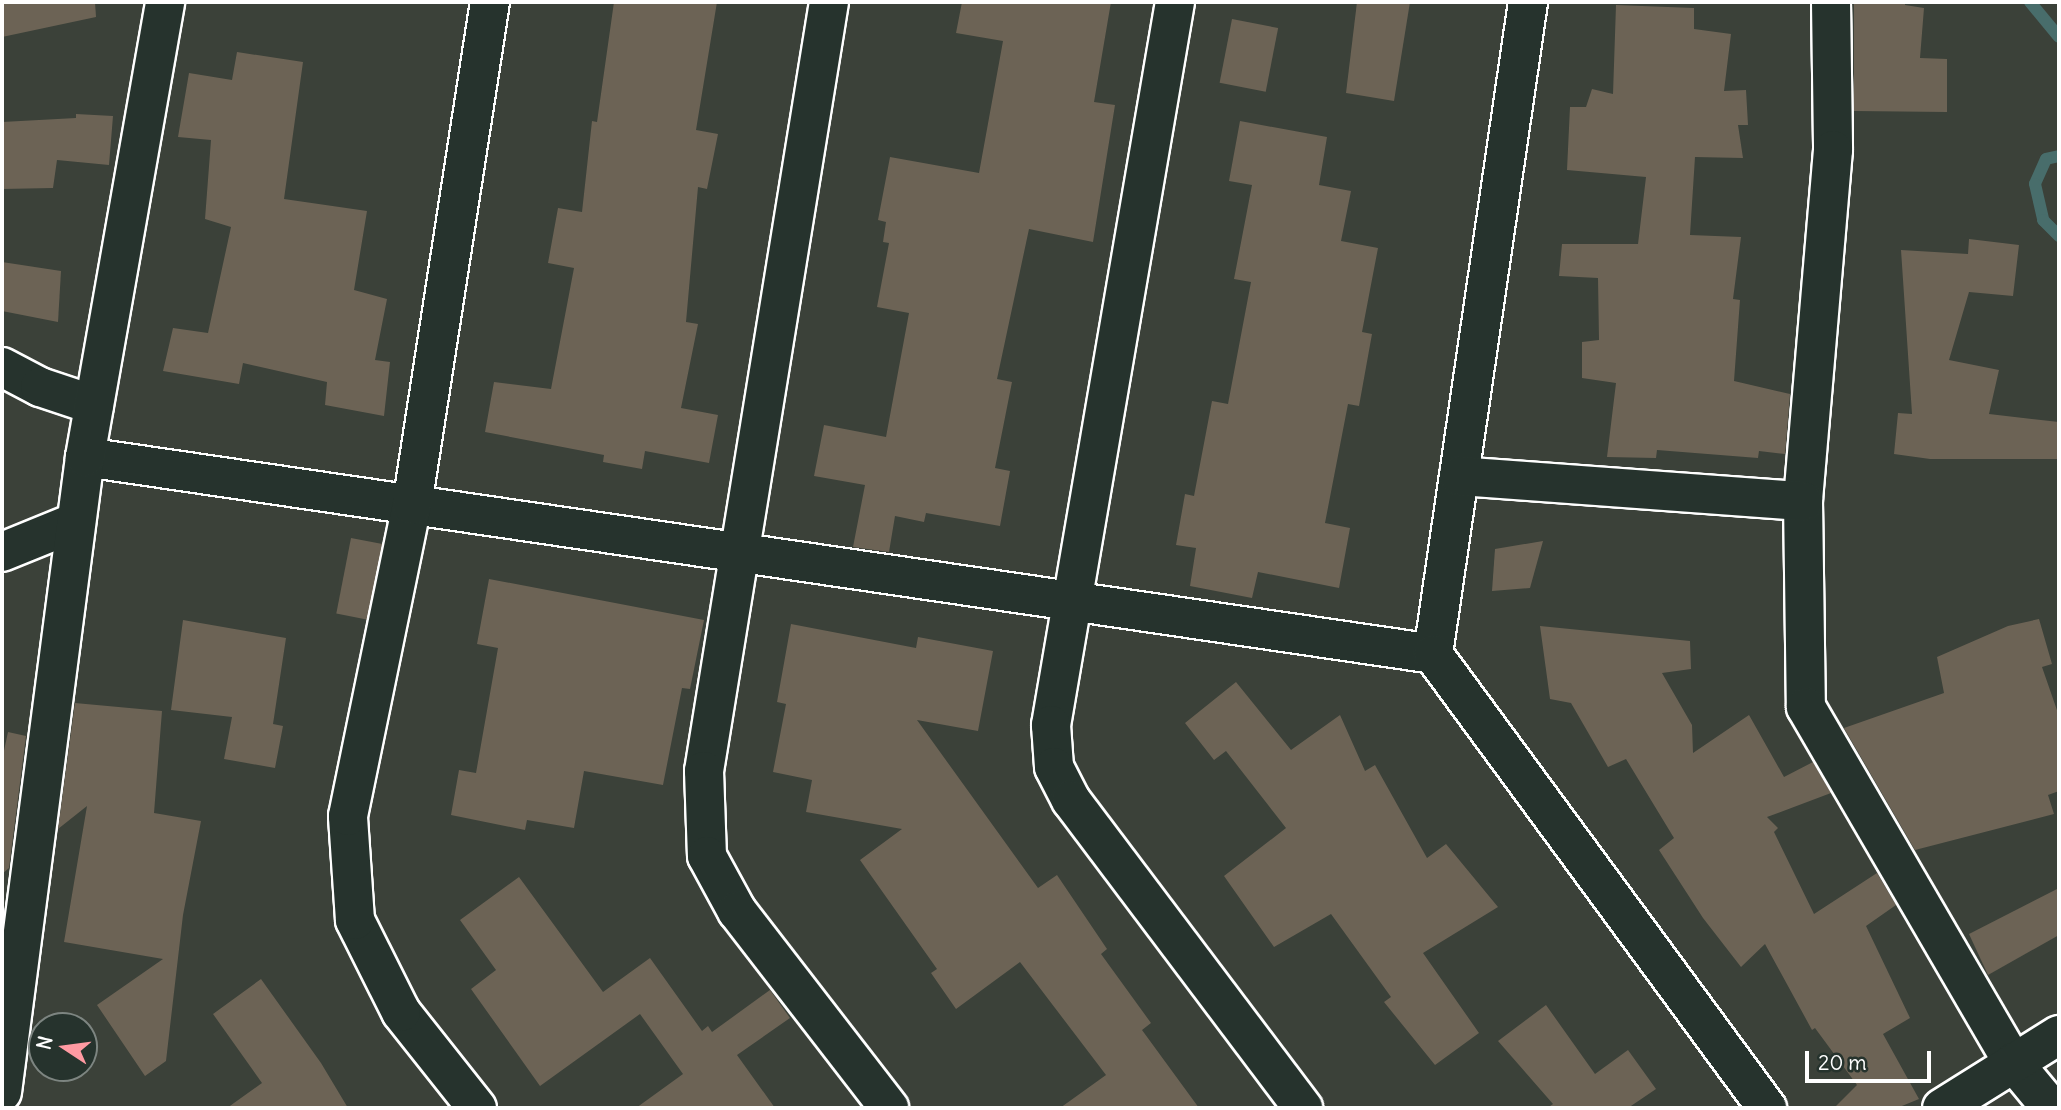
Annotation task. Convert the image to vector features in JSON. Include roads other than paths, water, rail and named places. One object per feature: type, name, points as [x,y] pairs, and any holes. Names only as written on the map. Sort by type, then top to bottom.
[{"type":"street","points":[[2,1092],[7,997],[85,457],[165,2]]},
{"type":"street","points":[[477,1108],[401,1012],[355,920],[348,816],[412,505],[491,2]]},
{"type":"street","points":[[829,2],[704,771],[707,856],[737,911],[889,1108]]},
{"type":"street","points":[[1175,2],[1051,724],[1054,767],[1071,800],[1303,1108]]},
{"type":"street","points":[[1528,2],[1433,654],[1767,1108]]},
{"type":"street","points":[[1831,2],[1833,150],[1804,501],[1806,707],[2013,1062],[2051,1108]]},
{"type":"street","points":[[2,367],[40,387],[94,405]]},
{"type":"street","points":[[85,457],[1433,654]]},
{"type":"street","points":[[1459,476],[1804,501]]},
{"type":"street","points":[[2,552],[76,522]]},
{"type":"street","points":[[1942,1108],[2059,1035]]},
{"type":"waterway","points":[[2030,2],[2059,37]]},
{"type":"waterway","points":[[2059,156],[2046,159],[2035,184],[2043,220],[2059,236]]}]
